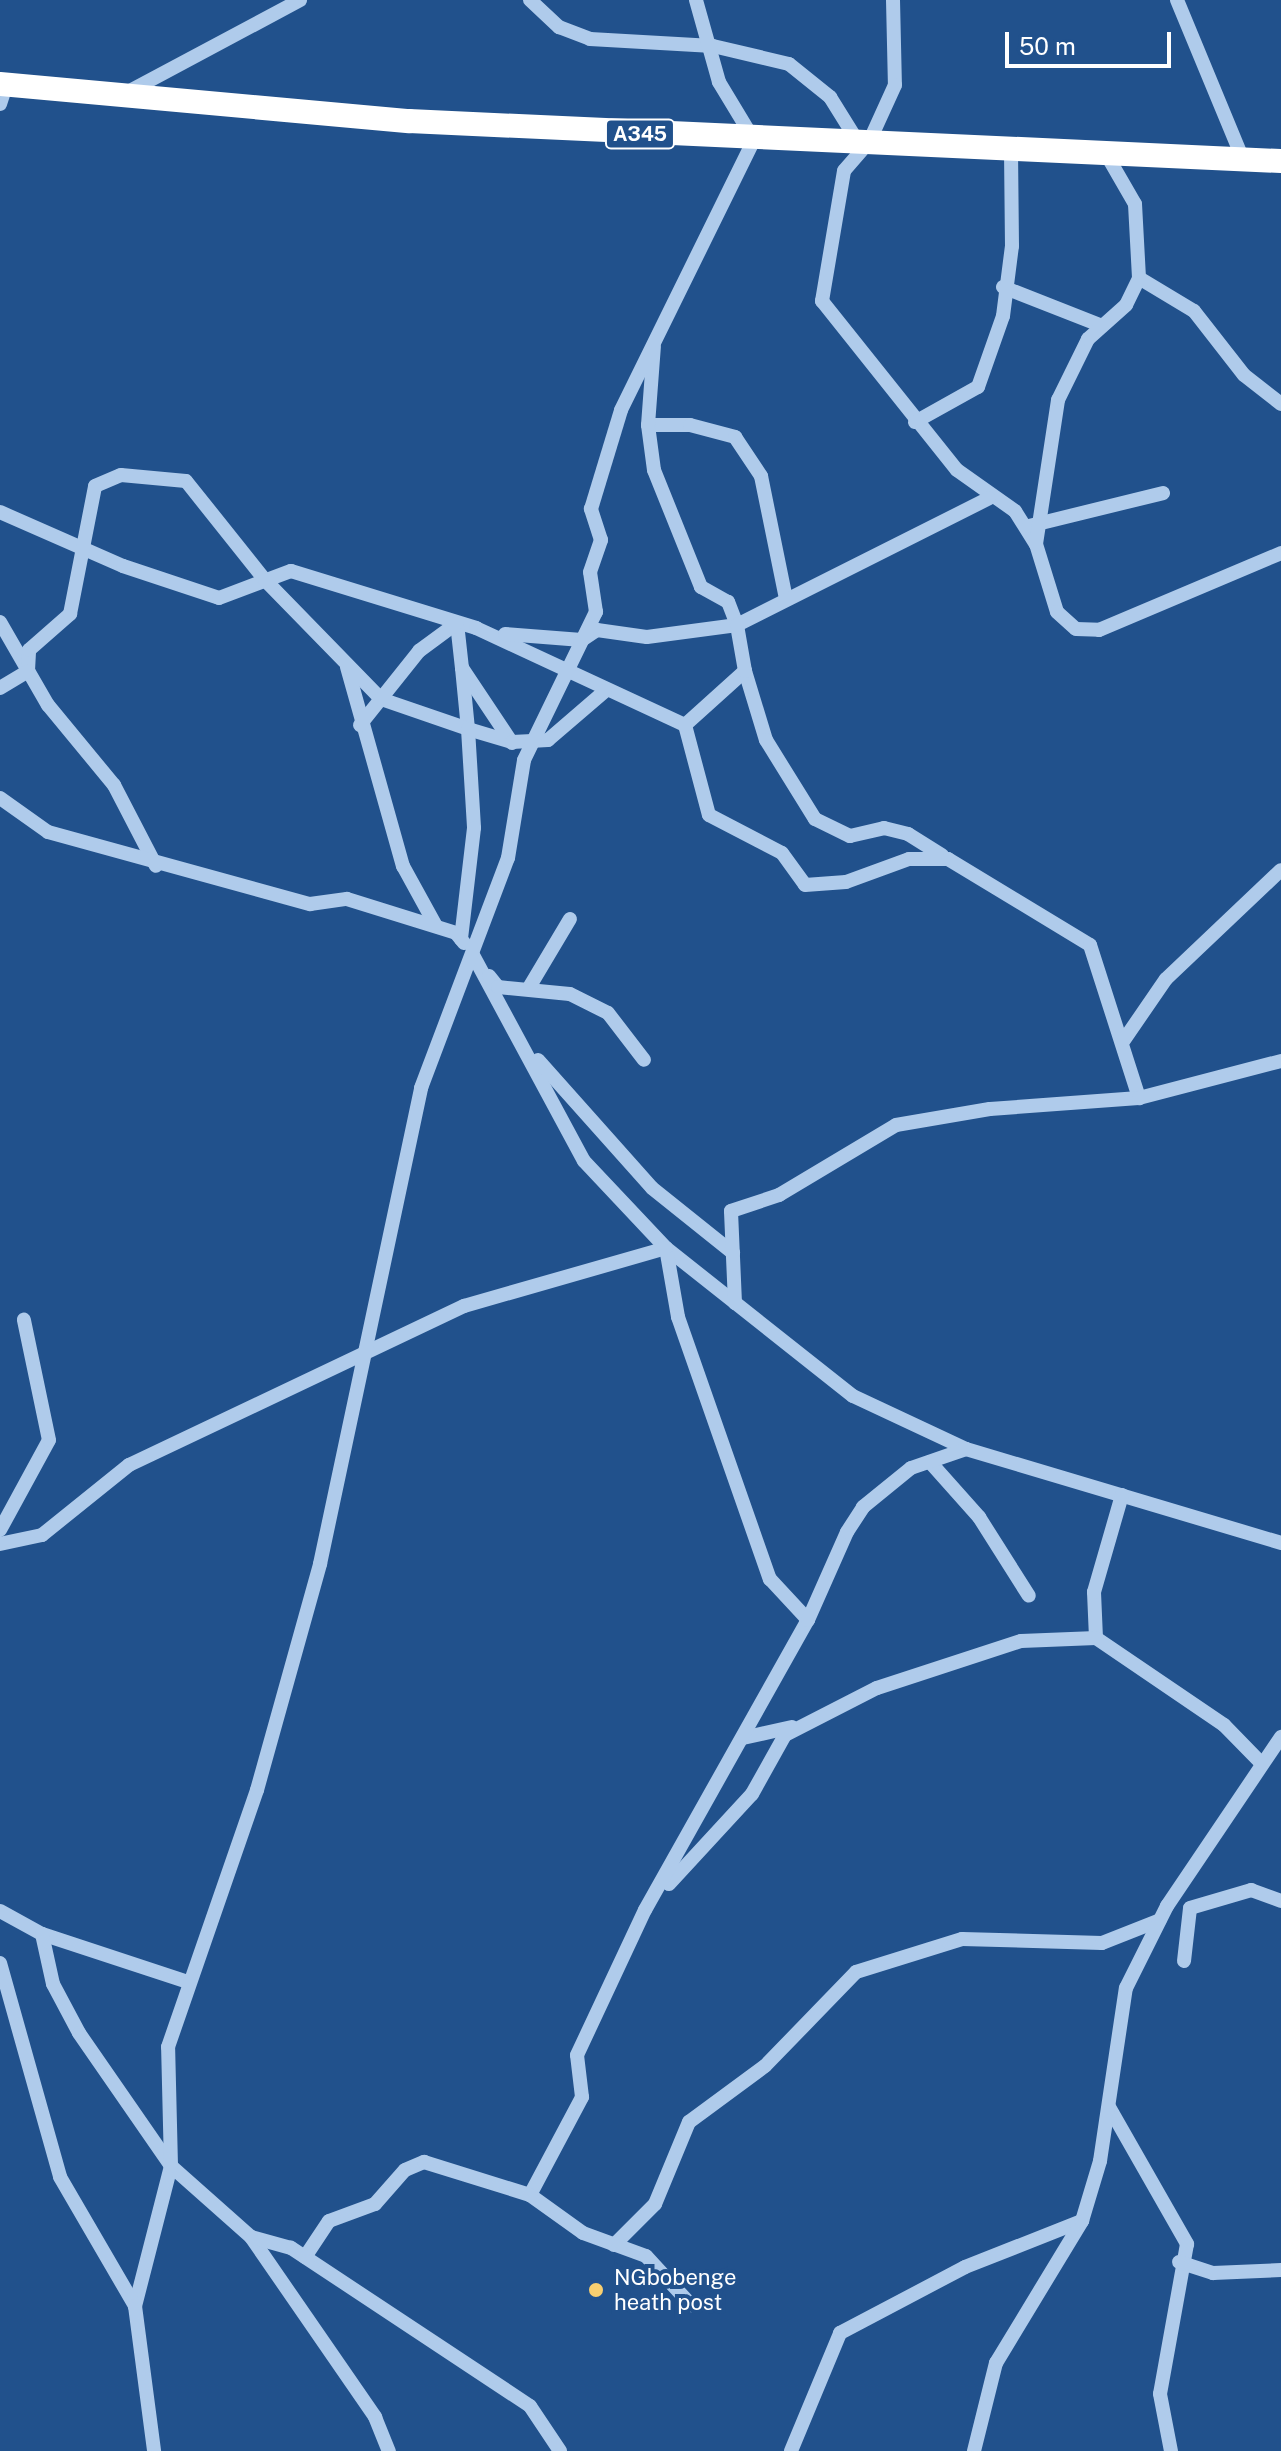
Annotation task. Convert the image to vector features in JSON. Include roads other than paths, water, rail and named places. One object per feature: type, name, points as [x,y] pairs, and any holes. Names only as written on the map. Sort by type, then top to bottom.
[{"type":"highway","name":"A345","points":[[2,91],[754,140],[1242,157],[1281,161]]},
{"type":"street","points":[[112,98],[300,0]]},
{"type":"street","points":[[530,0],[559,27],[590,39],[713,46],[789,64],[830,97],[864,142]]},
{"type":"street","points":[[154,2451],[135,2306],[171,2166],[168,2047],[257,1790],[320,1564],[361,1357],[395,1239],[421,1088],[508,858],[524,760],[596,612],[590,572],[601,540],[591,509],[621,410],[754,140],[719,82],[713,46],[696,0]]},
{"type":"street","points":[[893,0],[895,85],[864,142],[844,171],[822,301],[915,422],[989,498],[1015,511],[1032,525]]},
{"type":"street","points":[[1177,0],[1242,157]]},
{"type":"street","points":[[915,422],[978,387],[1003,316],[1003,287],[1012,246],[1011,148]]},
{"type":"street","points":[[1105,152],[1135,204],[1139,278],[1126,305],[1102,326],[1058,400],[1032,525],[1057,612],[1076,629],[1099,630],[1281,553]]},
{"type":"street","points":[[1139,278],[1194,311],[1244,375],[1281,404]]},
{"type":"street","points":[[1003,287],[1102,326]]},
{"type":"street","points":[[654,341],[648,425],[669,517],[701,587],[728,602],[737,625],[745,671],[766,740],[815,819],[850,836],[884,828],[908,834],[1090,945],[1101,999],[1124,1040],[1139,1098]]},
{"type":"street","points":[[648,425],[690,425],[735,437],[761,476],[786,599]]},
{"type":"street","points":[[28,671],[29,650],[70,614],[102,478],[186,481],[265,580],[381,699],[512,742],[533,741],[560,732],[605,691]]},
{"type":"street","points":[[1032,525],[1163,493]]},
{"type":"street","points":[[481,630],[582,640],[597,630],[647,637],[737,625],[989,498]]},
{"type":"street","points":[[0,512],[219,598],[291,571],[481,630],[567,667],[605,691],[640,699],[685,725],[709,815],[782,853],[805,885],[846,882],[909,859],[948,859]]},
{"type":"street","points":[[0,622],[28,671],[114,785],[156,866]]},
{"type":"street","points":[[457,623],[474,828],[461,939]]},
{"type":"street","points":[[360,725],[419,651],[457,623]]},
{"type":"street","points":[[347,667],[360,725],[403,866],[436,926]]},
{"type":"street","points":[[462,668],[524,760]]},
{"type":"street","points":[[0,688],[28,671]]},
{"type":"street","points":[[685,725],[745,671]]},
{"type":"street","points":[[0,798],[48,832],[156,866],[310,904],[347,899],[436,926],[461,939],[498,987],[530,986],[608,1013],[644,1060]]},
{"type":"street","points":[[1124,1040],[1166,979],[1281,870]]},
{"type":"street","points":[[530,986],[570,919]]},
{"type":"street","points":[[473,955],[584,1161],[666,1248],[853,1396],[966,1449],[1281,1543]]},
{"type":"street","points":[[502,1008],[547,1072],[652,1188],[733,1253]]},
{"type":"street","points":[[735,1303],[731,1211],[779,1195],[896,1125],[990,1109],[1139,1098],[1281,1061]]},
{"type":"street","points":[[0,1544],[42,1535],[129,1465],[464,1306],[666,1248]]},
{"type":"street","points":[[666,1248],[678,1317],[770,1579],[808,1620]]},
{"type":"street","points":[[0,1530],[49,1440],[24,1320]]},
{"type":"street","points":[[530,2195],[582,2097],[577,2055],[653,1899],[808,1620],[863,1507],[930,1462],[966,1449]]},
{"type":"street","points":[[930,1462],[979,1517],[1029,1596]]},
{"type":"street","points":[[1096,1638],[1094,1592],[1122,1495]]},
{"type":"street","points":[[743,1738],[800,1725],[975,1653],[1021,1641],[1096,1638],[1224,1725],[1262,1764]]},
{"type":"street","points":[[653,1899],[731,1820],[785,1735],[800,1725]]},
{"type":"street","points":[[974,2451],[996,2363],[1082,2221],[1109,2107],[1126,1988],[1160,1920],[1281,1737]]},
{"type":"street","points":[[1184,1961],[1190,1908],[1251,1890],[1281,1901]]},
{"type":"street","points":[[1,1912],[42,1934],[188,1982]]},
{"type":"street","points":[[614,2245],[655,2204],[689,2122],[765,2066],[856,1972],[962,1939],[1102,1943],[1160,1920]]},
{"type":"street","points":[[42,1934],[53,1984],[79,2033],[171,2166],[251,2237],[375,2417],[389,2451]]},
{"type":"street","points":[[0,1963],[60,2177],[135,2306]]},
{"type":"street","points":[[1109,2107],[1187,2244],[1179,2262],[1160,2394],[1171,2451]]},
{"type":"street","points":[[305,2257],[329,2221],[375,2204],[405,2170],[424,2162],[530,2195],[583,2233],[646,2256],[691,2305]]},
{"type":"street","points":[[791,2451],[840,2333],[965,2267],[1082,2221]]},
{"type":"street","points":[[251,2237],[305,2257],[530,2406],[560,2451]]},
{"type":"street","points":[[1179,2262],[1213,2273],[1281,2270]]},
{"type":"place","name":"NGbobenge heath post","points":[[596,2290]]}]
